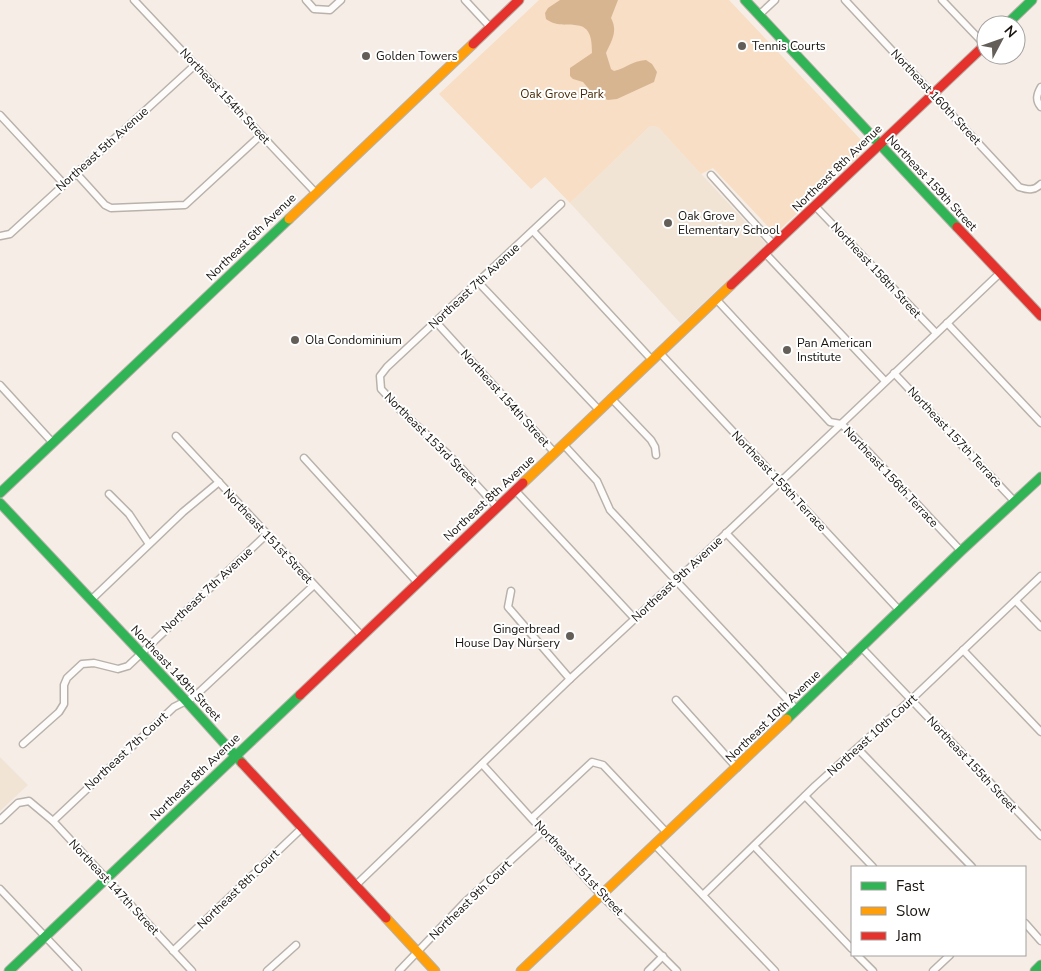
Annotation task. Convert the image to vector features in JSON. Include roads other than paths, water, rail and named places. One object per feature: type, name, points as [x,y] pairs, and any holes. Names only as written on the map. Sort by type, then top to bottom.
[{"type":"street","name":"Northeast 154th Street","points":[[134,0],[315,192]]},
{"type":"street","points":[[306,0],[314,9],[330,10],[341,0]]},
{"type":"street","points":[[465,0],[491,28]]},
{"type":"street","name":"Northeast 6th Avenue","points":[[0,493],[519,0]]},
{"type":"street","name":"Northeast 159th Street","points":[[745,0],[1041,316]]},
{"type":"street","points":[[759,15],[775,0]]},
{"type":"street","name":"Northeast 160th Street","points":[[845,0],[1019,187],[1029,190],[1037,188],[1041,184]]},
{"type":"street","points":[[942,0],[976,34]]},
{"type":"street","points":[[1016,15],[1032,0]]},
{"type":"street","name":"Northeast 8th Avenue","points":[[9,971],[976,53]]},
{"type":"street","name":"Northeast 5th Avenue","points":[[0,236],[10,234],[195,65]]},
{"type":"street","points":[[1041,87],[1037,96],[1038,104],[1041,107]]},
{"type":"street","points":[[0,116],[64,184]]},
{"type":"street","points":[[76,173],[105,205],[111,208],[185,205],[261,135]]},
{"type":"street","points":[[710,175],[774,245]]},
{"type":"street","name":"Northeast 7th Avenue","points":[[387,367],[561,204]]},
{"type":"street","name":"Northeast 158th Street","points":[[815,206],[936,333]]},
{"type":"street","points":[[533,231],[652,360]]},
{"type":"street","points":[[765,253],[885,381]]},
{"type":"street","name":"Northeast 9th Avenue","points":[[355,886],[570,679],[1000,273]]},
{"type":"street","points":[[478,282],[599,410]]},
{"type":"street","name":"Northeast 156th Terrace","points":[[716,299],[830,422],[841,424],[961,551]]},
{"type":"street","name":"Northeast 154th Street","points":[[436,322],[554,452]]},
{"type":"street","points":[[947,323],[1041,423]]},
{"type":"street","name":"Northeast 155th Terrace","points":[[660,353],[899,610]]},
{"type":"street","name":"Northeast 153rd Street","points":[[387,367],[380,376],[381,389],[402,412],[450,456],[497,506]]},
{"type":"street","name":"Northeast 157th Terrace","points":[[894,372],[1015,502]]},
{"type":"street","points":[[0,385],[53,443]]},
{"type":"street","points":[[611,398],[651,440],[655,447],[656,455]]},
{"type":"street","name":"Northeast 151st Street","points":[[176,436],[362,636]]},
{"type":"street","name":"Northeast 154th Street","points":[[563,444],[597,481],[610,510],[797,710]]},
{"type":"street","points":[[304,458],[417,582]]},
{"type":"street","name":"Northeast 10th Avenue","points":[[521,971],[737,768],[961,551],[1041,478]]},
{"type":"street","points":[[91,600],[183,512],[219,482]]},
{"type":"street","points":[[515,490],[635,619]]},
{"type":"street","points":[[109,494],[130,514],[149,544]]},
{"type":"street","name":"Northeast 149th Street","points":[[0,503],[435,971]]},
{"type":"street","points":[[726,533],[849,661]]},
{"type":"street","name":"Northeast 7th Avenue","points":[[23,744],[59,712],[64,704],[64,685],[67,678],[82,664],[94,664],[118,669],[128,666],[267,534]]},
{"type":"street","name":"Northeast 10th Court","points":[[703,894],[1041,576]]},
{"type":"street","name":"Northeast 7th Court","points":[[53,820],[174,707],[194,697],[314,585]]},
{"type":"street","points":[[511,591],[508,607],[570,679]]},
{"type":"street","points":[[1016,601],[1041,627]]},
{"type":"street","name":"Northeast 155th Street","points":[[862,648],[1041,836]]},
{"type":"street","points":[[963,650],[1041,732]]},
{"type":"street","points":[[676,700],[737,768]]},
{"type":"street","points":[[858,749],[971,866]]},
{"type":"street","points":[[532,818],[592,762],[603,765],[667,833]]},
{"type":"street","name":"Northeast 151st Street","points":[[482,764],[601,895],[677,971]]},
{"type":"street","points":[[805,796],[872,866]]},
{"type":"street","name":"Northeast 147th Street","points":[[0,820],[18,803],[29,801],[35,804],[53,820],[192,971]]},
{"type":"street","name":"Northeast 8th Court","points":[[173,951],[302,828]]},
{"type":"street","name":"Northeast 9th Court","points":[[399,971],[465,902],[544,831]]},
{"type":"street","points":[[655,845],[775,971]]},
{"type":"street","points":[[754,846],[851,949]]},
{"type":"street","points":[[0,889],[78,971]]},
{"type":"street","points":[[1026,924],[1041,940]]},
{"type":"street","points":[[267,971],[296,945]]},
{"type":"street","points":[[648,971],[663,956]]},
{"type":"street","points":[[858,956],[873,971]]},
{"type":"street","points":[[933,971],[949,956]]},
{"type":"street","points":[[1035,971],[1041,965]]},
{"type":"place","name":"Tennis Courts","points":[[742,46]]},
{"type":"place","name":"Golden Towers","points":[[366,56]]},
{"type":"place","name":"Oak Grove Elementary School","points":[[668,223]]},
{"type":"place","name":"Ola Condominium","points":[[295,340]]},
{"type":"place","name":"Pan American Institute","points":[[787,350]]},
{"type":"place","name":"Gingerbread House Day Nursery","points":[[570,636]]},
{"type":"park label","name":"Oak Grove Park","points":[[562,94]]}]
